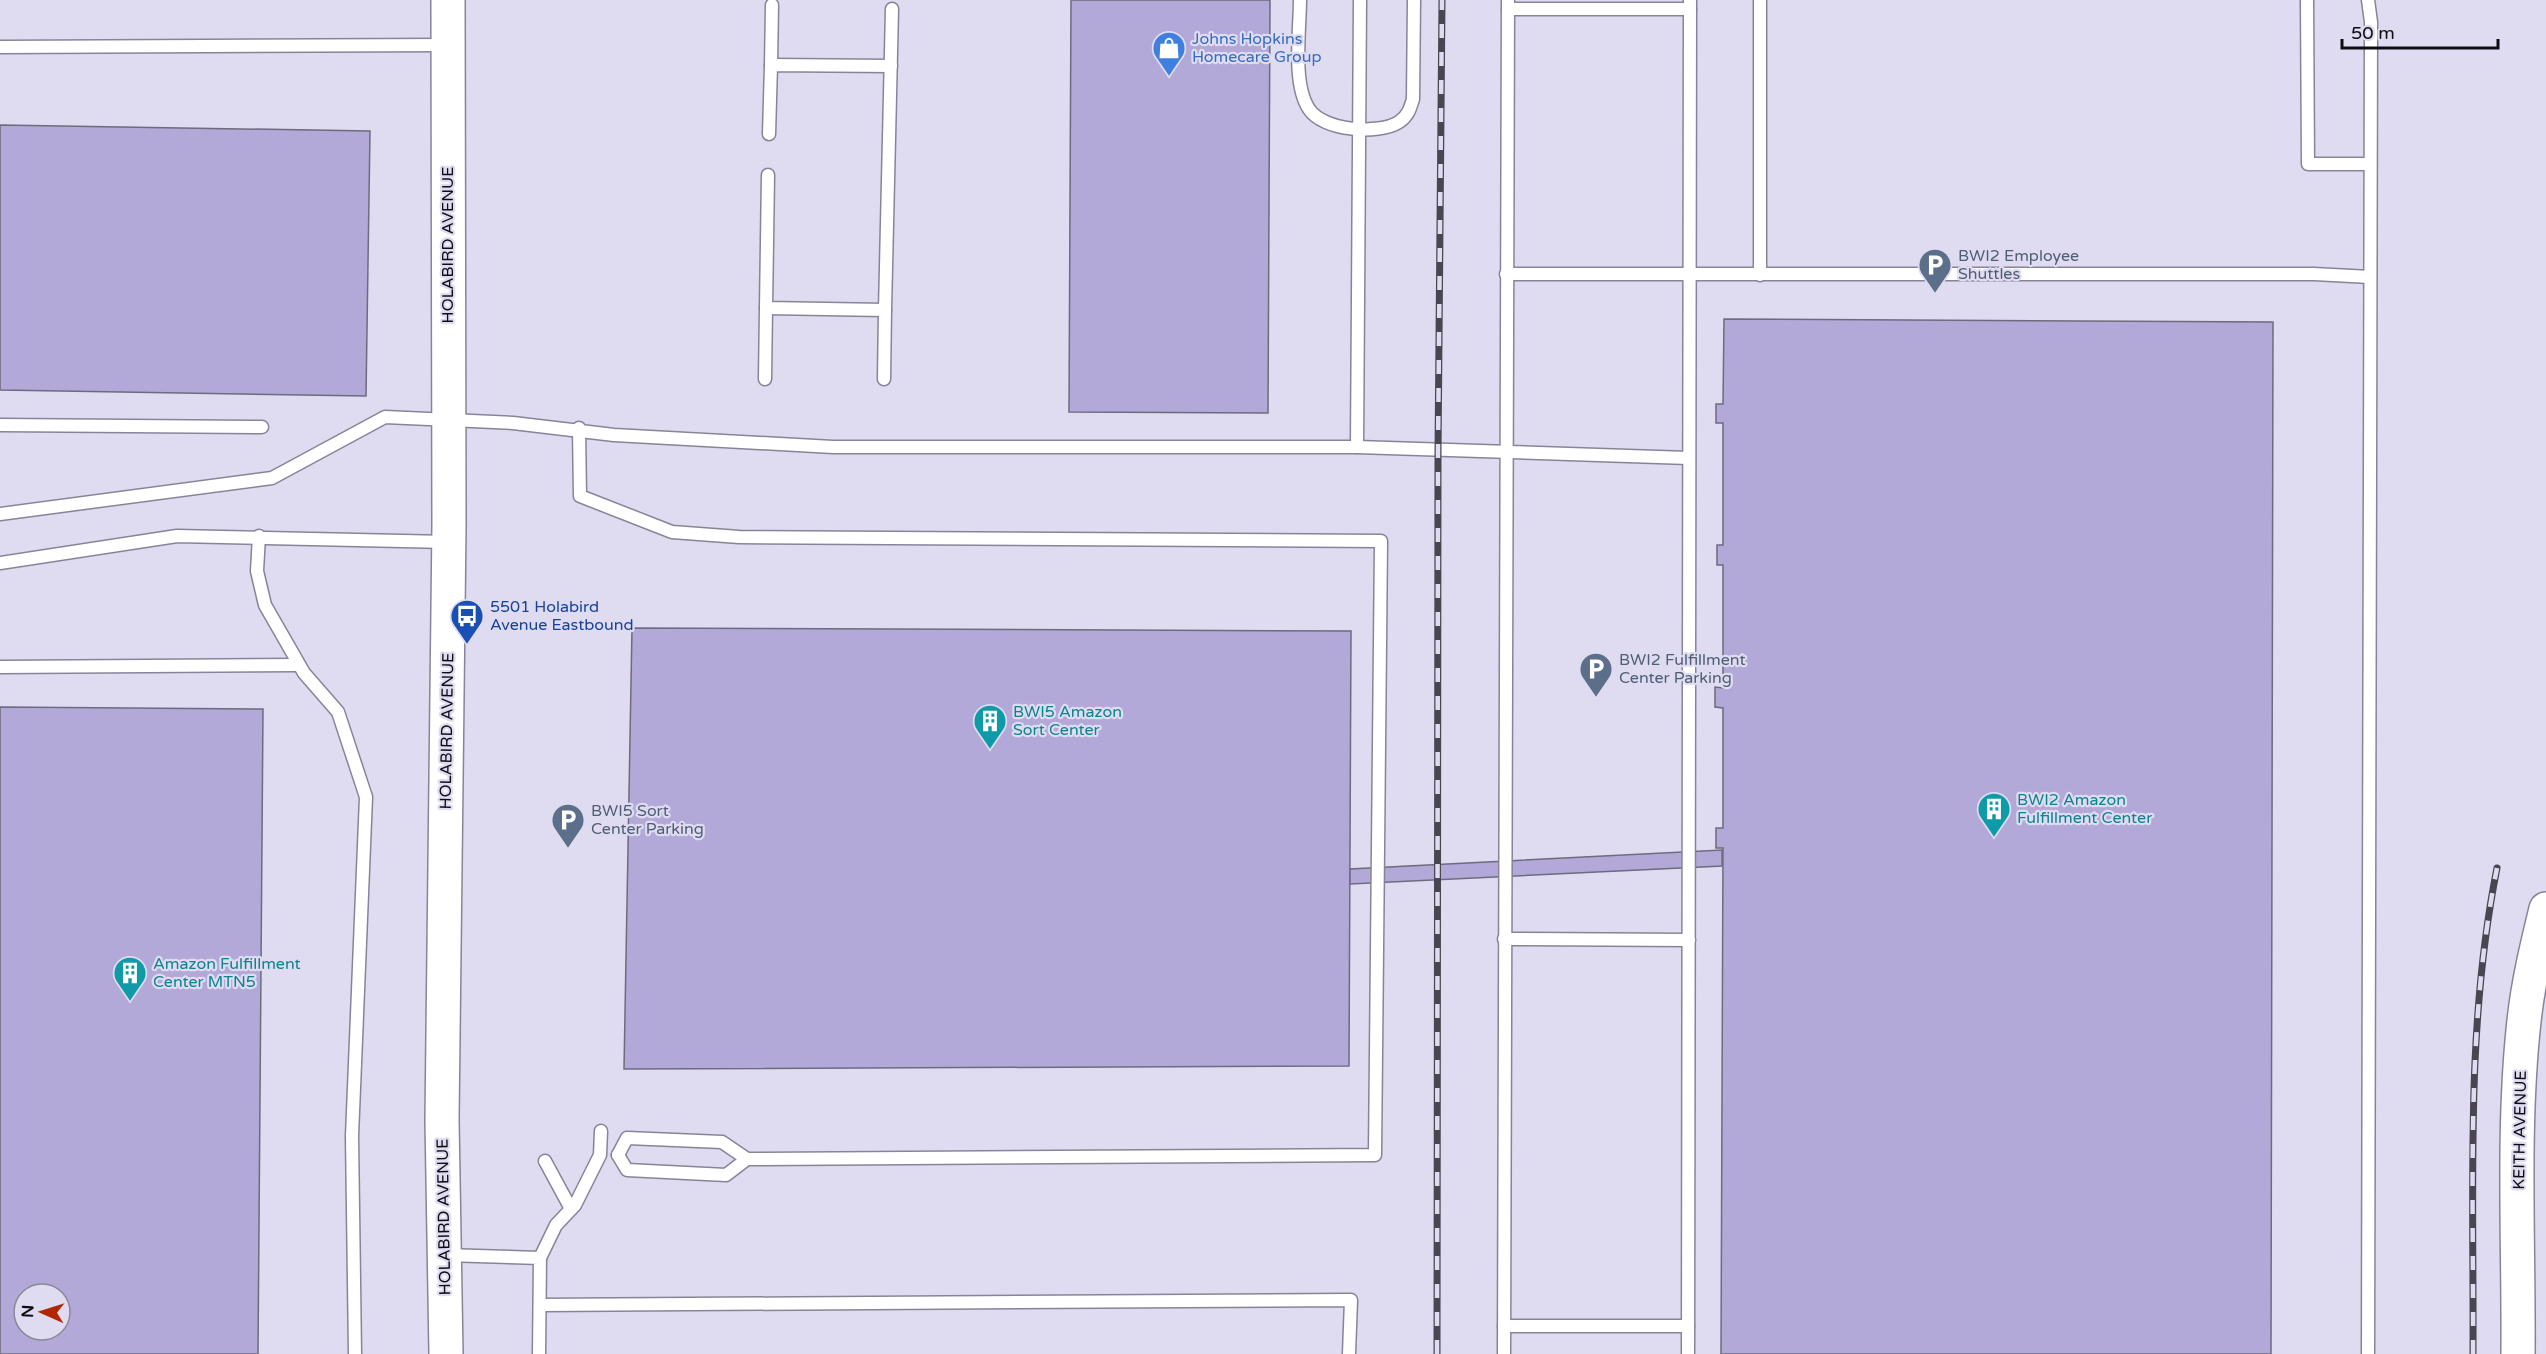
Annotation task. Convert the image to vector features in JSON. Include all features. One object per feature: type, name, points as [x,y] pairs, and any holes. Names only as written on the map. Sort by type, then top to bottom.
[{"type":"main road","name":"HOLABIRD AVENUE","points":[[446,1354],[442,1120],[449,542],[448,0]]},
{"type":"main road","name":"KEITH AVENUE","points":[[2518,1354],[2519,1095],[2524,1022],[2532,964],[2546,909]]},
{"type":"lane","points":[[1300,0],[1300,78],[1304,98],[1310,111],[1322,120],[1361,132],[1398,123],[1408,114],[1413,99],[1414,0]]},
{"type":"lane","points":[[1357,447],[1361,132],[1360,0]]},
{"type":"lane","points":[[1760,0],[1760,275]]},
{"type":"lane","points":[[2307,0],[2308,164],[2370,164]]},
{"type":"lane","points":[[2368,0],[2371,22],[2368,1354]]},
{"type":"lane","points":[[1504,1354],[1504,454],[1508,4],[1690,5],[1688,1354]]},
{"type":"lane","points":[[769,134],[772,5]]},
{"type":"lane","points":[[884,379],[892,9]]},
{"type":"lane","points":[[0,47],[448,45]]},
{"type":"lane","points":[[771,65],[891,66]]},
{"type":"lane","points":[[765,379],[768,175]]},
{"type":"lane","points":[[1506,274],[2314,274],[2370,277]]},
{"type":"lane","points":[[766,309],[885,310]]},
{"type":"lane","points":[[0,514],[272,478],[385,417],[579,428],[614,435],[833,447],[1357,447],[1504,454],[1688,458]]},
{"type":"lane","points":[[0,425],[261,427]]},
{"type":"lane","points":[[579,428],[580,496],[672,532],[739,537],[1381,541],[1375,1155],[747,1159],[722,1142],[627,1138],[618,1155]]},
{"type":"lane","points":[[0,563],[177,536],[259,536],[449,542]]},
{"type":"lane","points":[[259,536],[257,571],[265,605],[298,665],[338,712],[366,797],[352,1136],[355,1354]]},
{"type":"lane","points":[[0,667],[298,665]]},
{"type":"lane","points":[[1504,939],[1689,940]]},
{"type":"lane","points":[[539,1354],[540,1258],[556,1225],[571,1209],[600,1155],[602,1131]]},
{"type":"lane","points":[[600,1155],[618,1155]]},
{"type":"lane","points":[[618,1155],[627,1170],[674,1174],[726,1175],[747,1159]]},
{"type":"lane","points":[[545,1161],[571,1209]]},
{"type":"lane","points":[[444,1255],[540,1258]]},
{"type":"lane","points":[[540,1305],[1351,1300],[1349,1354]]},
{"type":"lane","points":[[1504,1326],[1688,1326]]},
{"type":"building","points":[[1071,0],[1270,0],[1268,413],[1069,412]]},
{"type":"building","points":[[0,125],[370,131],[366,396],[0,390]]},
{"type":"building","name":"BWI2 Amazon Fulfillment Center","points":[[1724,319],[2273,322],[2271,1354],[1721,1354],[1723,848],[1716,848],[1716,828],[1723,828],[1723,708],[1715,707],[1715,687],[1723,688],[1723,565],[1717,565],[1717,545],[1723,545],[1723,423],[1716,423],[1716,404],[1723,404]]},
{"type":"building","name":"BWI5 Amazon Sort Center","points":[[632,628],[1351,631],[1349,1066],[624,1069]]},
{"type":"building","name":"Amazon Fulfillment Center MTN5","points":[[0,707],[263,709],[258,1354],[0,1354]]},
{"type":"building","points":[[1722,850],[1722,866],[1350,884],[1350,869]]},
{"type":"railway","points":[[1437,1354],[1438,452],[1442,0]]},
{"type":"railway","points":[[2473,1354],[2473,1110],[2476,1049],[2487,928],[2497,868]]},
{"type":"place","name":"Johns Hopkins Homecare Group","points":[[1169,77]]},
{"type":"place","name":"BWI2 Employee Shuttles","points":[[1935,294]]},
{"type":"place","name":"5501 Holabird Avenue Eastbound","points":[[467,645]]},
{"type":"place","name":"BWI2 Fulfillment Center Parking","points":[[1596,698]]},
{"type":"place","name":"BWI5 Amazon Sort Center","points":[[990,750]]},
{"type":"place","name":"BWI2 Amazon Fulfillment Center","points":[[1994,838]]},
{"type":"place","name":"BWI5 Sort Center Parking","points":[[568,849]]},
{"type":"place","name":"Amazon Fulfillment Center MTN5","points":[[130,1002]]}]
